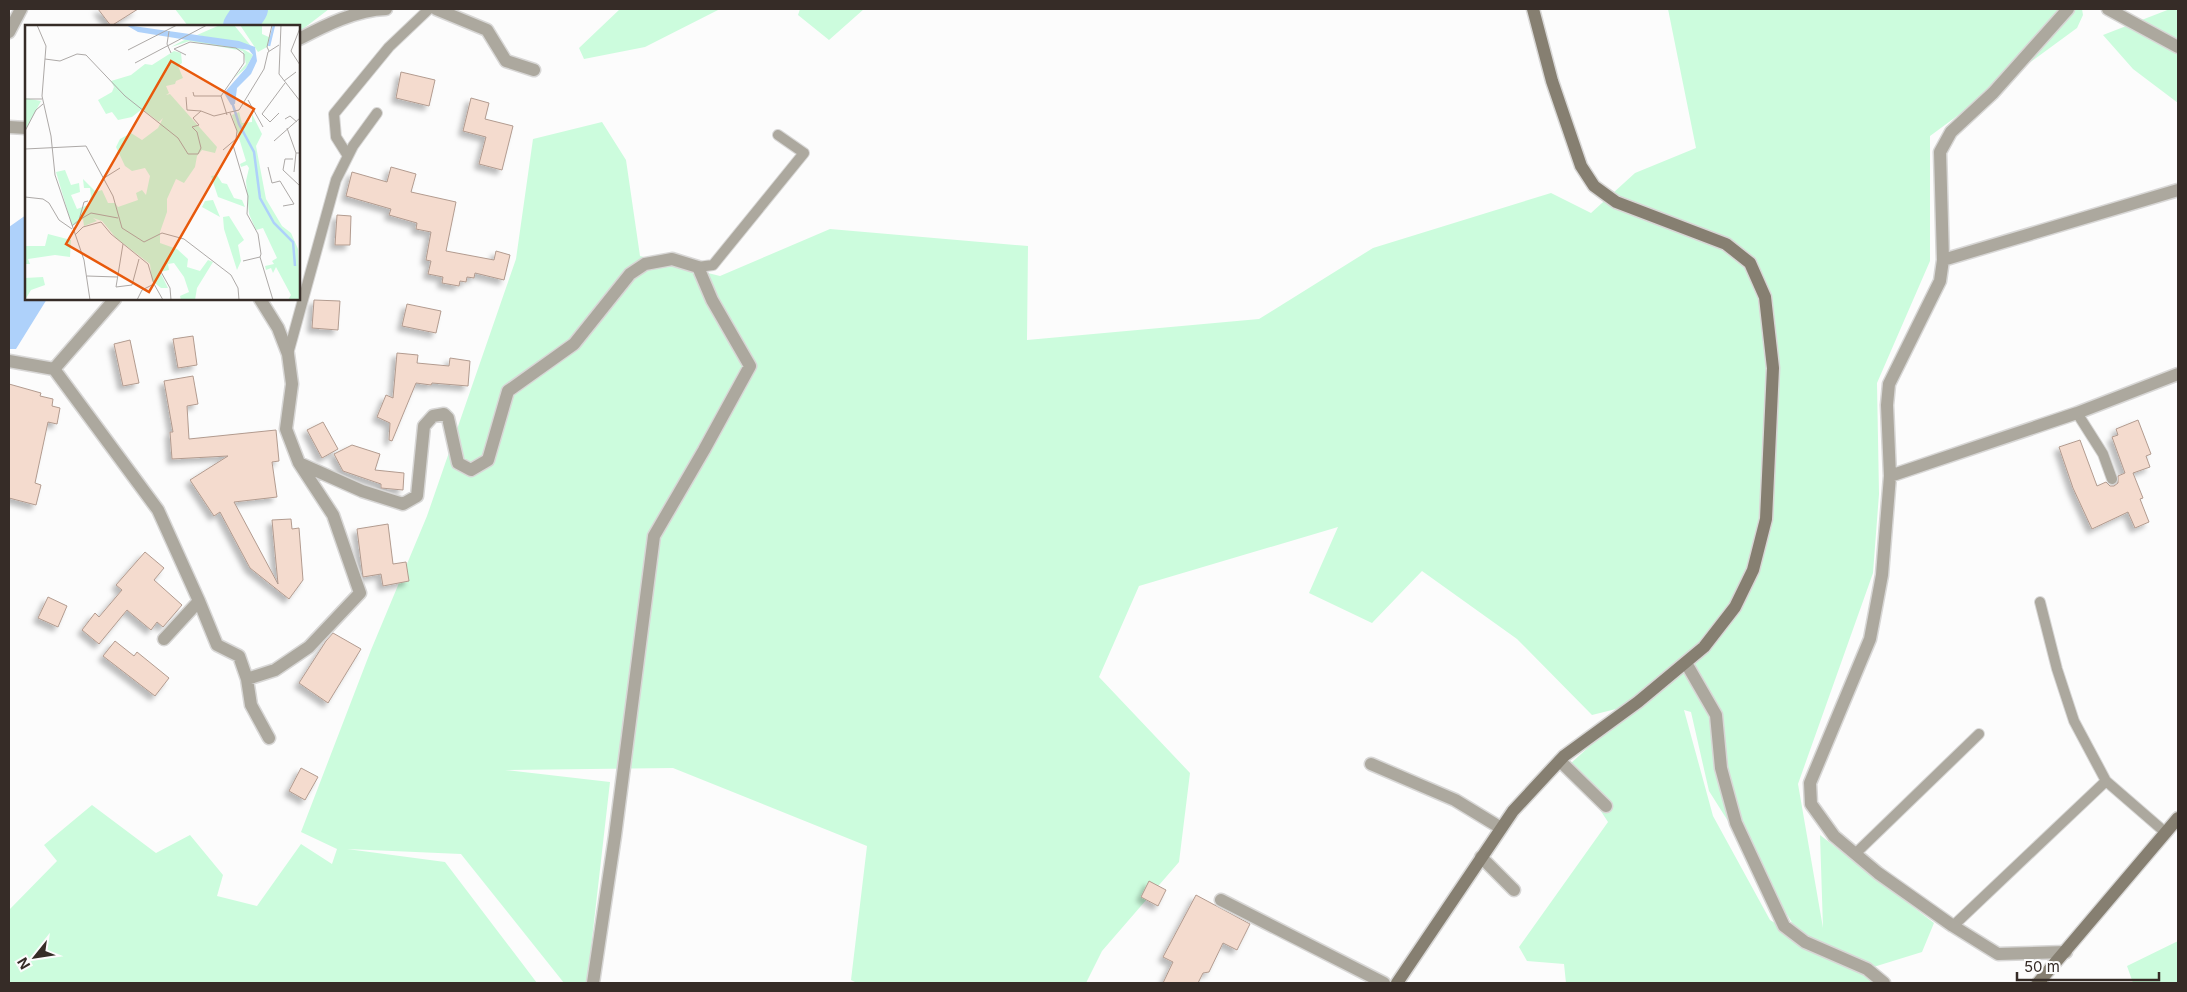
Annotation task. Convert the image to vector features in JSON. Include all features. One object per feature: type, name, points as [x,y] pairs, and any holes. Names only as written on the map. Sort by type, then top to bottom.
[{"type":"street","points":[[9,32],[21,9]]},
{"type":"street","points":[[300,38],[321,27],[371,9],[386,9]]},
{"type":"street","points":[[436,9],[486,30],[506,61],[534,70]]},
{"type":"street","points":[[1397,983],[1513,811],[1560,761],[1638,702],[1704,647],[1735,607],[1753,570],[1766,519],[1773,368],[1765,297],[1750,264],[1726,244],[1616,202],[1594,186],[1581,166],[1552,81],[1533,9]]},
{"type":"street","points":[[2066,952],[1998,954],[1953,926],[1878,873],[1834,836],[1811,804],[1810,783],[1870,639],[1882,575],[1890,476],[1887,406],[1889,384],[1940,281],[1943,260],[1940,152],[1950,132],[1993,93],[2068,9]]},
{"type":"street","points":[[2108,9],[2178,47]]},
{"type":"street","points":[[9,127],[25,128]]},
{"type":"street","points":[[1943,260],[2178,190]]},
{"type":"street","points":[[300,463],[362,491],[403,504],[417,496],[424,426],[433,416],[444,414],[448,418],[458,463],[470,470],[488,460],[508,391],[574,344],[630,274],[645,264],[672,259],[698,266],[712,300],[750,366],[654,536],[615,836],[593,983]]},
{"type":"street","points":[[54,369],[114,300]]},
{"type":"street","points":[[247,679],[275,670],[309,647],[360,592],[333,514],[300,463],[286,429],[292,384],[288,354],[278,328],[261,300]]},
{"type":"street","points":[[9,361],[54,369],[158,510],[199,601],[216,645],[239,656],[247,679],[251,705],[269,738]]},
{"type":"street","points":[[1890,476],[2077,413],[2178,374]]},
{"type":"street","points":[[164,639],[199,601]]},
{"type":"street","points":[[1686,663],[1716,715],[1721,768],[1736,823],[1784,926],[1805,942],[1867,969],[1884,983]]},
{"type":"street","points":[[1560,761],[1606,806]]},
{"type":"street","points":[[1371,764],[1455,800],[1501,828]]},
{"type":"street","points":[[2038,983],[2178,818]]},
{"type":"street","points":[[1481,857],[1514,890]]},
{"type":"street","points":[[1222,900],[1384,983]]},
{"type":"lane","points":[[348,156],[336,137],[334,114],[389,47],[429,9]]},
{"type":"lane","points":[[288,354],[336,180],[348,156],[377,113]]},
{"type":"lane","points":[[698,266],[713,265],[804,153],[778,134]]},
{"type":"lane","points":[[2077,413],[2103,454],[2112,479]]},
{"type":"lane","points":[[2040,602],[2057,668],[2074,721],[2106,782],[2166,833]]},
{"type":"lane","points":[[1856,853],[1980,734]]},
{"type":"lane","points":[[1953,926],[2106,782]]},
{"type":"green space","points":[[175,9],[329,9],[300,31],[300,25],[187,25]]},
{"type":"green space","points":[[620,9],[720,9],[645,47],[584,59],[579,48]]},
{"type":"green space","points":[[800,9],[864,9],[829,40],[798,15]]},
{"type":"green space","points":[[1668,9],[2082,9],[2083,15],[2077,28],[1930,136],[1930,261],[1877,383],[1879,494],[1873,573],[1798,784],[1823,928],[1820,835],[1934,923],[1922,952],[1867,969],[1888,983],[1566,983],[1564,964],[1527,961],[1519,947],[1608,822],[1570,764],[1636,704],[1592,715],[1517,639],[1422,571],[1372,623],[1309,593],[1338,527],[1139,586],[1099,677],[1190,773],[1179,862],[1102,951],[1086,983],[857,983],[851,980],[867,846],[673,768],[505,770],[610,782],[587,983],[564,983],[461,854],[347,849],[445,862],[537,983],[9,983],[9,910],[57,861],[44,845],[92,805],[156,853],[190,835],[223,875],[217,896],[257,906],[301,844],[332,864],[337,849],[301,832],[371,650],[427,516],[516,259],[533,139],[602,122],[626,160],[640,256],[720,276],[830,229],[1028,246],[1027,340],[1259,319],[1373,248],[1551,193],[1591,213],[1635,173],[1696,148]],"holes":[[[1684,710],[1691,712],[1709,791],[1803,940],[1770,920],[1713,816]]]},
{"type":"green space","points":[[2170,9],[2178,9],[2178,103],[2133,69],[2103,35]]},
{"type":"green space","points":[[2178,941],[2178,983],[2133,983],[2127,966]]},
{"type":"water","points":[[25,216],[25,300],[46,300],[16,349],[9,349],[9,227]]},
{"type":"building","points":[[98,9],[138,9],[113,25],[110,25]]},
{"type":"building","points":[[401,72],[435,80],[429,106],[396,98]]},
{"type":"building","points":[[471,98],[489,103],[485,119],[513,126],[502,170],[479,164],[486,137],[463,131]]},
{"type":"building","points":[[391,167],[416,174],[411,192],[456,202],[446,251],[494,260],[496,251],[510,255],[504,280],[475,273],[474,278],[467,277],[466,282],[460,281],[459,286],[442,283],[443,277],[428,274],[431,261],[426,260],[431,232],[416,229],[417,223],[389,215],[391,209],[346,196],[352,172],[387,182]]},
{"type":"building","points":[[337,215],[351,216],[350,245],[335,245]]},
{"type":"building","points":[[314,300],[340,301],[338,330],[312,328]]},
{"type":"building","points":[[407,304],[441,311],[436,333],[402,326]]},
{"type":"building","points":[[193,336],[197,365],[178,368],[173,339]]},
{"type":"building","points":[[130,340],[139,383],[123,386],[114,344]]},
{"type":"building","points":[[397,353],[418,355],[417,363],[449,366],[450,358],[470,361],[468,386],[416,383],[392,441],[389,440],[390,423],[377,417],[386,395],[393,398]]},
{"type":"building","points":[[193,376],[198,404],[187,406],[189,439],[276,430],[279,461],[272,462],[277,497],[234,502],[278,584],[272,520],[291,519],[292,529],[299,528],[303,580],[289,599],[250,568],[220,512],[214,516],[190,480],[228,456],[172,459],[170,432],[173,432],[164,381]]},
{"type":"building","points":[[9,384],[41,393],[40,396],[53,399],[52,406],[60,408],[57,424],[48,422],[35,483],[41,485],[36,505],[9,498]]},
{"type":"building","points":[[2138,420],[2151,454],[2146,456],[2150,467],[2133,473],[2143,498],[2140,499],[2149,522],[2135,528],[2128,512],[2092,529],[2073,488],[2059,447],[2080,440],[2097,486],[2106,482],[2110,486],[2114,486],[2118,483],[2118,476],[2125,473],[2112,437],[2118,435],[2116,429]]},
{"type":"building","points":[[323,422],[338,449],[322,458],[307,430]]},
{"type":"building","points":[[352,445],[380,454],[375,470],[404,473],[403,490],[381,488],[381,484],[343,471],[334,454]]},
{"type":"building","points":[[388,524],[393,564],[406,562],[409,581],[383,586],[381,574],[363,577],[357,529]]},
{"type":"building","points":[[145,552],[164,568],[154,580],[182,605],[163,627],[157,622],[151,630],[127,610],[99,644],[82,630],[95,613],[99,617],[122,590],[116,585]]},
{"type":"building","points":[[48,597],[67,606],[58,627],[38,618]]},
{"type":"building","points":[[333,633],[361,649],[328,703],[299,683]]},
{"type":"building","points":[[115,641],[134,656],[137,652],[169,678],[155,696],[103,656]]},
{"type":"building","points":[[301,768],[318,777],[305,800],[289,791]]},
{"type":"building","points":[[1149,881],[1166,890],[1158,906],[1141,897]]},
{"type":"building","points":[[1196,895],[1250,924],[1237,950],[1223,943],[1209,972],[1203,973],[1198,983],[1163,983],[1173,962],[1163,957]]},
{"type":"waterway","points":[[241,25],[251,9]]}]
